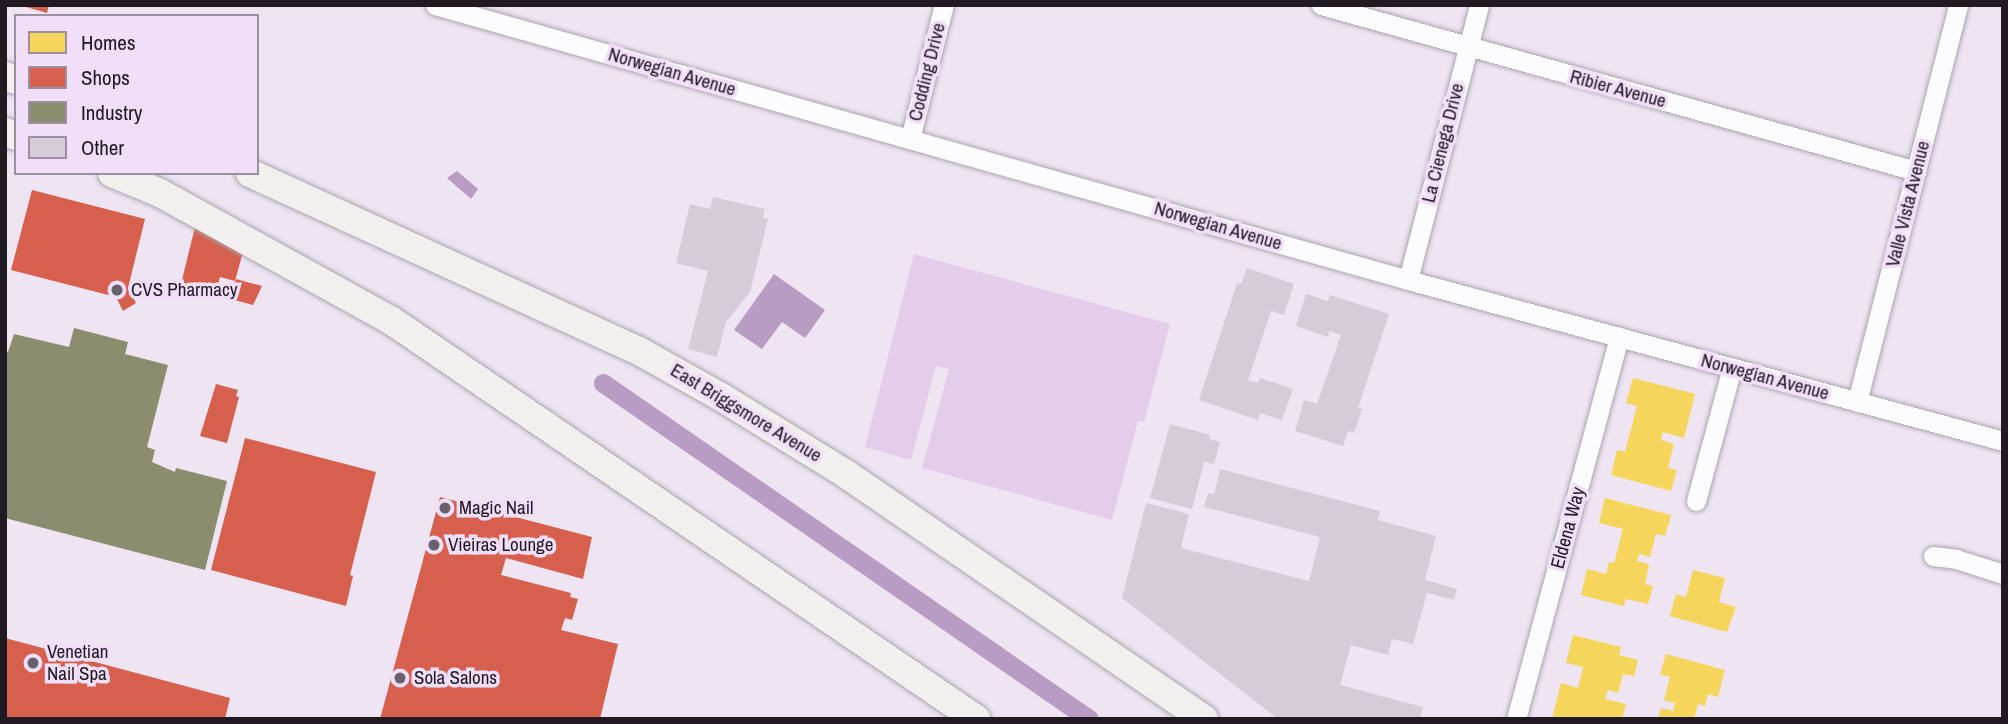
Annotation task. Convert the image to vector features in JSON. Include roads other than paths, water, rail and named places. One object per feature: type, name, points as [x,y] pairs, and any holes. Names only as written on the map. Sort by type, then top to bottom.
[{"type":"main road","points":[[117,175],[160,193],[392,321],[976,719]]},
{"type":"main road","name":"East Briggsmore Avenue","points":[[254,175],[639,351],[733,404],[846,474],[1205,719]]},
{"type":"street","name":"Norwegian Avenue","points":[[435,5],[1408,280],[2003,442]]},
{"type":"street","name":"Codding Drive","points":[[910,139],[944,5]]},
{"type":"street","name":"Ribier Avenue","points":[[1321,5],[1916,171]]},
{"type":"street","name":"La Cienega Drive","points":[[1408,280],[1479,5]]},
{"type":"street","name":"Valle Vista Avenue","points":[[1857,402],[1958,5]]},
{"type":"street","name":"Eldena Way","points":[[1516,719],[1619,337]]},
{"type":"street","points":[[1696,500],[1732,368]]},
{"type":"street","points":[[1933,556],[1956,559],[2003,574]]},
{"type":"waterway","points":[[603,383],[1089,719]]},
{"type":"place","name":"CVS Pharmacy","points":[[117,290]]},
{"type":"place","name":"Magic Nail","points":[[445,508]]},
{"type":"place","name":"Vieiras Lounge","points":[[434,545]]},
{"type":"place","name":"Venetian Nail Spa","points":[[33,663]]},
{"type":"place","name":"Sola Salons","points":[[400,678]]}]
